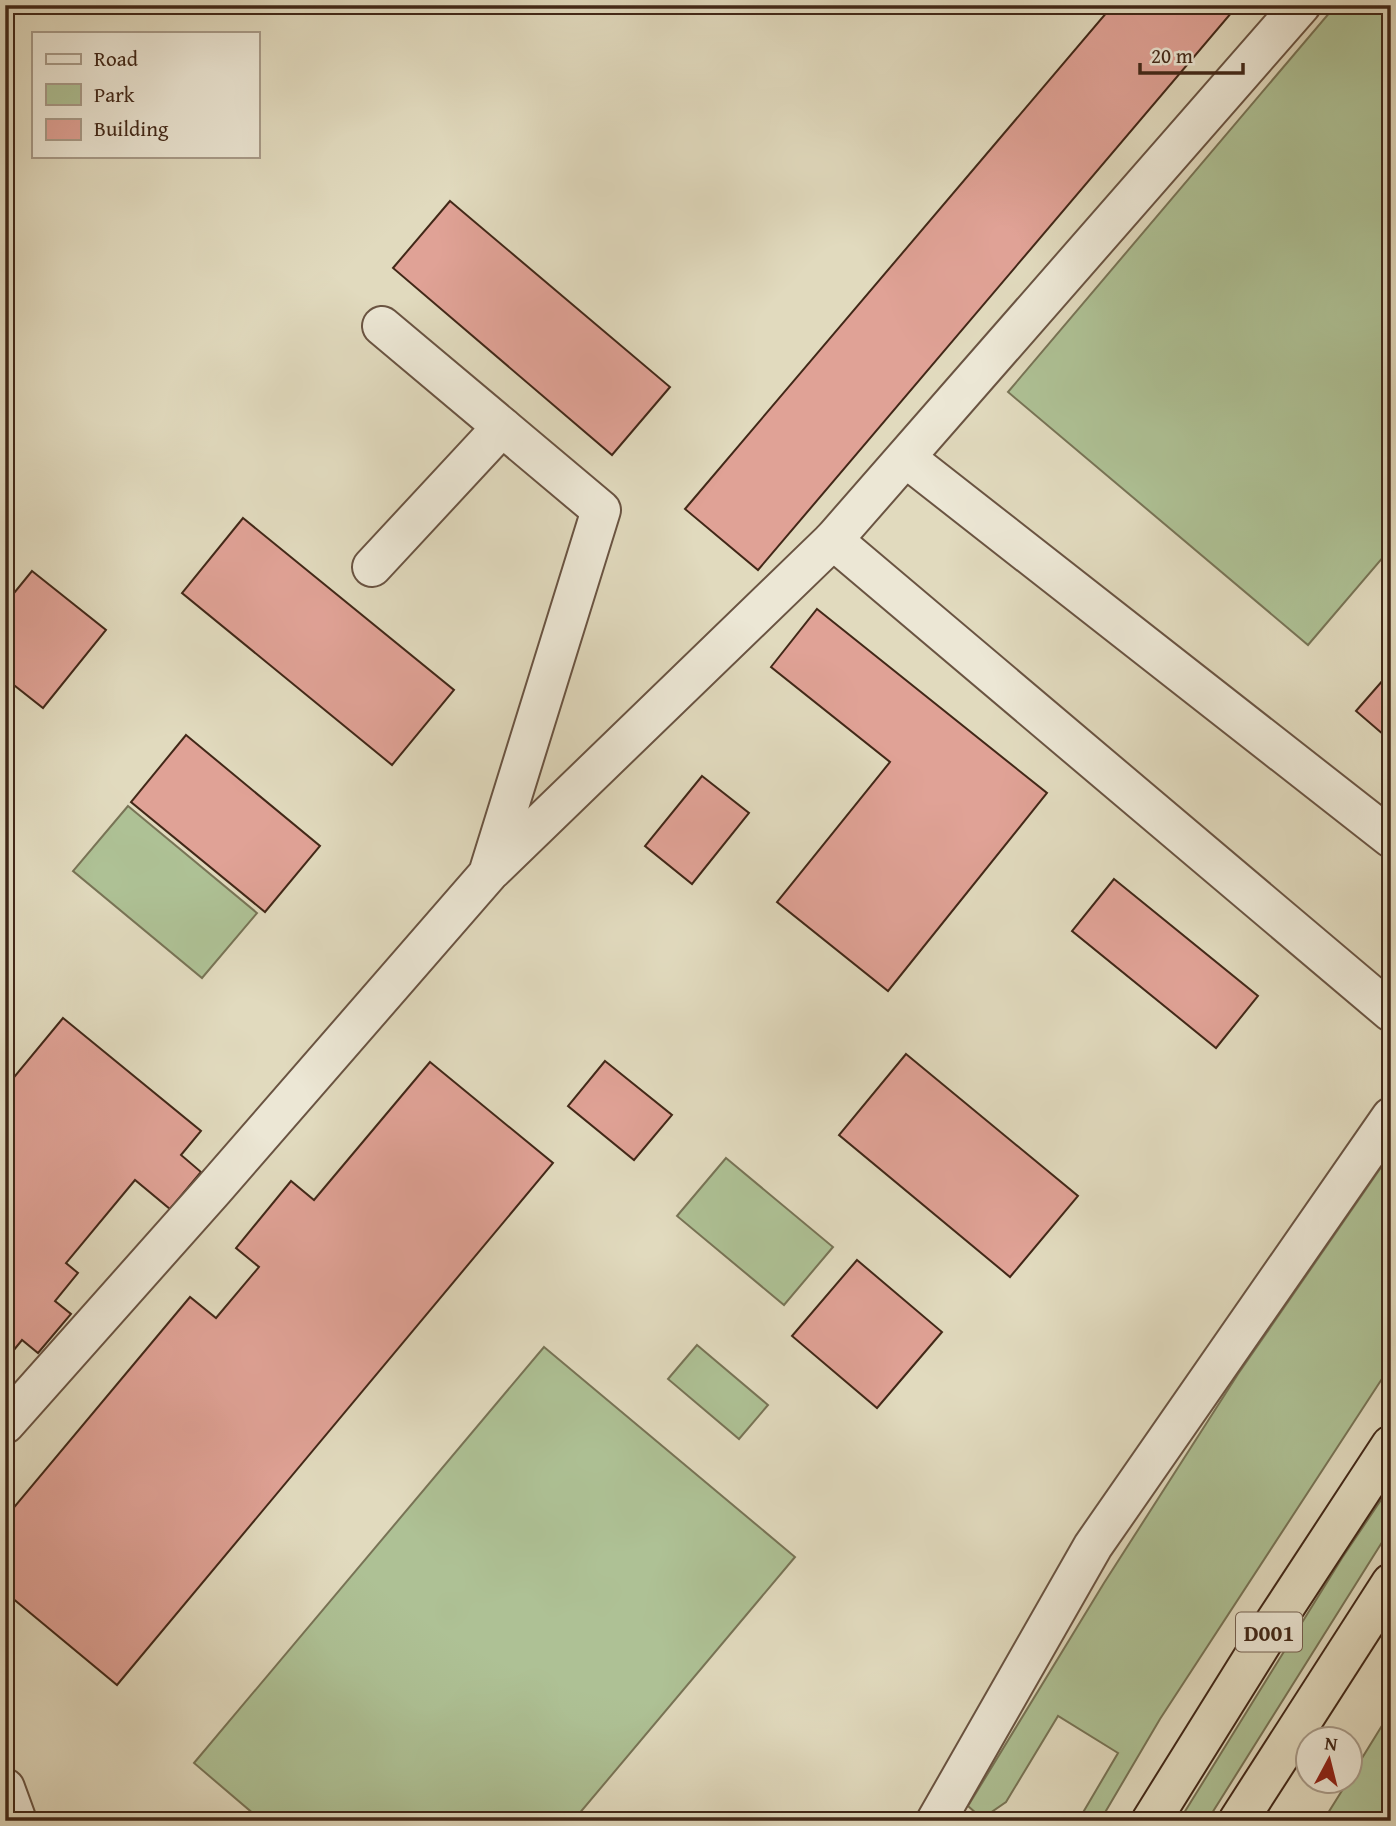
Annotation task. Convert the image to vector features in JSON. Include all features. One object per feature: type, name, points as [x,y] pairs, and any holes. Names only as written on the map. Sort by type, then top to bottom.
[{"type":"highway","name":"D001","points":[[1151,1821],[1275,1622],[1391,1445]]},
{"type":"highway","points":[[1238,1821],[1391,1583]]},
{"type":"lane","points":[[5,1424],[488,874],[833,540],[1301,5]]},
{"type":"lane","points":[[382,326],[601,510],[488,874]]},
{"type":"lane","points":[[372,568],[502,427]]},
{"type":"lane","points":[[906,458],[1391,838]]},
{"type":"lane","points":[[833,540],[1391,1012]]},
{"type":"lane","points":[[936,1821],[1093,1546],[1391,1117]]},
{"type":"lane","points":[[5,1788],[17,1821]]},
{"type":"green space","points":[[1336,5],[1391,5],[1391,548],[1308,645],[1008,392]]},
{"type":"green space","points":[[128,806],[257,913],[202,978],[73,871]]},
{"type":"green space","points":[[1391,1153],[1391,1365],[1160,1719],[1100,1821],[1078,1821],[1118,1753],[1058,1716],[1006,1802],[990,1813],[977,1814],[968,1806],[1104,1583],[1238,1374]]},
{"type":"green space","points":[[726,1158],[833,1247],[784,1305],[677,1216]]},
{"type":"green space","points":[[697,1345],[768,1405],[739,1439],[668,1379]]},
{"type":"green space","points":[[544,1347],[795,1557],[573,1821],[262,1821],[194,1763]]},
{"type":"green space","points":[[1391,1485],[1391,1528],[1207,1821],[1179,1821],[1342,1558]]},
{"type":"green space","points":[[1391,1711],[1391,1821],[1323,1821],[1340,1794],[1364,1794],[1364,1755]]},
{"type":"building","points":[[1113,5],[1238,5],[758,570],[685,509]]},
{"type":"building","points":[[450,201],[670,387],[612,455],[393,268]]},
{"type":"building","points":[[243,518],[454,690],[392,765],[182,593]]},
{"type":"building","points":[[32,571],[106,630],[43,708],[5,678],[5,604]]},
{"type":"building","points":[[817,609],[1047,793],[888,991],[777,902],[890,762],[771,667]]},
{"type":"building","points":[[1391,671],[1391,741],[1356,711]]},
{"type":"building","points":[[186,735],[320,846],[265,912],[131,802]]},
{"type":"building","points":[[702,776],[749,813],[692,884],[645,846]]},
{"type":"building","points":[[1114,879],[1258,996],[1216,1048],[1072,931]]},
{"type":"building","points":[[63,1018],[201,1131],[181,1155],[201,1172],[170,1209],[135,1180],[66,1263],[78,1273],[55,1301],[71,1314],[38,1353],[22,1340],[5,1361],[5,1088]]},
{"type":"building","points":[[906,1054],[1078,1196],[1010,1277],[839,1135]]},
{"type":"building","points":[[605,1061],[672,1115],[634,1160],[568,1106]]},
{"type":"building","points":[[430,1062],[553,1163],[117,1685],[5,1592],[5,1518],[190,1297],[216,1318],[259,1267],[236,1248],[291,1181],[314,1200]]},
{"type":"building","points":[[857,1260],[942,1332],[877,1408],[792,1336]]}]
